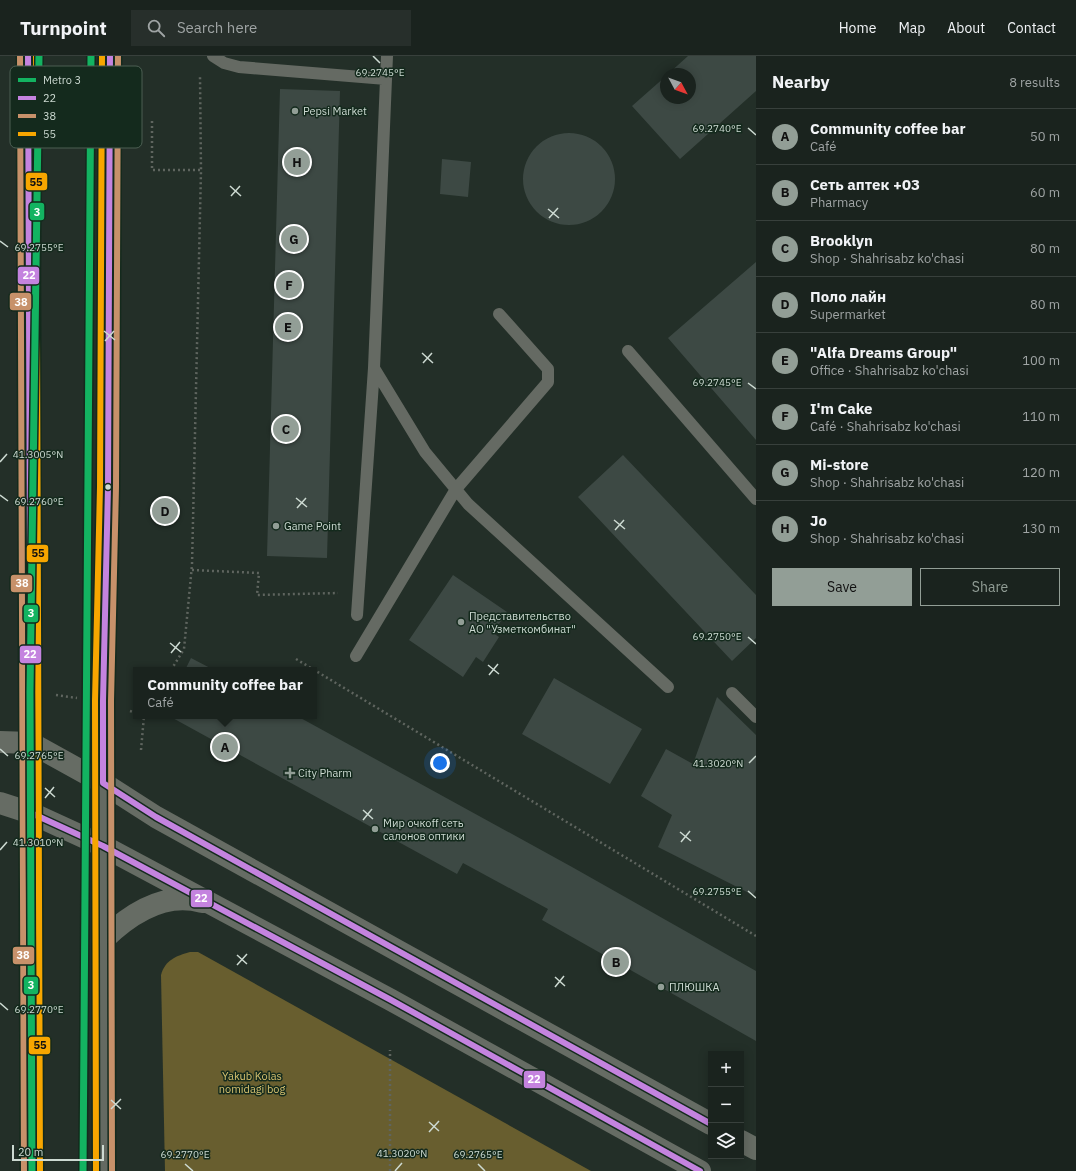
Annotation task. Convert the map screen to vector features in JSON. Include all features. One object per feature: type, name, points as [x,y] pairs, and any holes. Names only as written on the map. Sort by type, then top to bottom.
[{"type":"main road","points":[[28,56],[28,66]]},
{"type":"main road","points":[[110,56],[110,66]]},
{"type":"main road","points":[[28,148],[32,1171]]},
{"type":"main road","points":[[104,1171],[103,702],[108,487],[110,148]]},
{"type":"main road","points":[[0,742],[30,742],[103,783],[156,817],[709,1123]]},
{"type":"main road","points":[[0,803],[31,813],[103,846],[391,1000],[700,1171]]},
{"type":"main road","points":[[104,939],[138,912],[152,905],[168,901],[184,900],[199,901],[214,905]]},
{"type":"main road","points":[[744,1143],[756,1149]]},
{"type":"lane","points":[[213,56],[224,63],[239,67],[386,79]]},
{"type":"lane","points":[[357,615],[374,368],[387,56]]},
{"type":"lane","points":[[356,656],[456,489],[548,382],[548,370],[499,314]]},
{"type":"lane","points":[[628,351],[756,499]]},
{"type":"lane","points":[[374,368],[425,452],[468,504],[668,687]]},
{"type":"lane","points":[[732,693],[756,717]]},
{"type":"path","points":[[173,667],[184,649],[192,570],[201,170],[200,71]]},
{"type":"path","points":[[152,121],[152,170],[201,170]]},
{"type":"path","points":[[192,570],[258,573],[257,595],[359,593]]},
{"type":"path","points":[[296,659],[309,667]]},
{"type":"path","points":[[317,672],[756,936]]},
{"type":"path","points":[[141,750],[144,719]]},
{"type":"path","points":[[390,1050],[390,1171]]},
{"type":"green space","name":"Yakub Kolas nomidagi bog","points":[[190,952],[198,952],[591,1171],[165,1171],[161,975],[168,962],[180,955]]},
{"type":"building","points":[[688,56],[756,56],[756,91],[680,159],[632,106],[660,81],[660,104],[696,104],[696,68],[675,68]]},
{"type":"building","points":[[280,89],[340,91],[327,558],[267,556]]},
{"type":"building","points":[[560,133],[578,133],[595,140],[608,153],[615,170],[615,188],[608,205],[595,218],[578,225],[560,225],[543,218],[530,205],[523,188],[523,170],[530,153],[543,140]]},
{"type":"building","points":[[442,159],[471,162],[468,197],[440,194]]},
{"type":"building","points":[[756,262],[756,440],[668,338]]},
{"type":"building","points":[[623,455],[756,595],[756,638],[732,661],[578,497]]},
{"type":"building","name":"Представительство АО \"Узметкомбинат\"","points":[[453,575],[507,612],[493,633],[499,637],[483,662],[476,657],[463,677],[409,640]]},
{"type":"building","points":[[191,658],[208,667],[186,667]]},
{"type":"building","points":[[554,678],[642,729],[610,784],[522,734]]},
{"type":"building","points":[[717,697],[756,735],[756,890],[753,895],[658,847],[672,815],[641,796],[666,749],[693,764]]},
{"type":"building","points":[[174,719],[302,719],[572,867],[756,971],[756,1041],[542,920],[548,909],[463,863],[457,874]]},
{"type":"metro line","name":"3","points":[[39,56],[39,66]]},
{"type":"metro line","name":"3","points":[[91,56],[91,66]]},
{"type":"metro line","name":"3","points":[[32,1171],[30,692],[38,148]]},
{"type":"metro line","name":"3","points":[[83,1171],[90,148]]},
{"type":"transit line","name":"38","points":[[20,56],[20,66]]},
{"type":"transit line","name":"22","points":[[28,56],[28,66]]},
{"type":"transit line","name":"55","points":[[36,56],[36,66]]},
{"type":"transit line","name":"55","points":[[102,56],[102,66]]},
{"type":"transit line","name":"22","points":[[110,56],[110,66]]},
{"type":"transit line","name":"38","points":[[118,56],[118,66]]},
{"type":"transit line","name":"38","points":[[20,148],[24,1171]]},
{"type":"transit line","name":"22","points":[[28,148],[31,813],[103,846],[391,1000],[700,1171]]},
{"type":"transit line","name":"55","points":[[36,148],[40,1171]]},
{"type":"transit line","name":"55","points":[[96,1171],[95,701],[100,487],[102,148]]},
{"type":"transit line","name":"22","points":[[110,148],[108,487],[103,701],[103,783],[156,817],[709,1123]]},
{"type":"transit line","name":"38","points":[[112,1171],[111,701],[116,487],[118,148]]},
{"type":"place","name":"Pepsi Market","points":[[295,111]]},
{"type":"place","name":"Jo","points":[[297,162]]},
{"type":"place","name":"Mi-store","points":[[294,239]]},
{"type":"place","name":"I'm Cake","points":[[289,285]]},
{"type":"place","name":"\"Alfa Dreams Group\"","points":[[288,327]]},
{"type":"place","name":"Brooklyn","points":[[286,429]]},
{"type":"place","name":"Поло лайн","points":[[165,511]]},
{"type":"place","name":"Game Point","points":[[276,526]]},
{"type":"place","name":"Представительство АО \"Узметкомбинат\"","points":[[461,622]]},
{"type":"place","name":"Community coffee bar","points":[[225,747]]},
{"type":"place","name":"City Pharm","points":[[290,773]]},
{"type":"place","name":"Мир очкоff сеть салонов оптики","points":[[375,829]]},
{"type":"place","name":"Сеть аптек +03","points":[[616,962]]},
{"type":"place","name":"ПЛЮШКА","points":[[661,987]]}]
